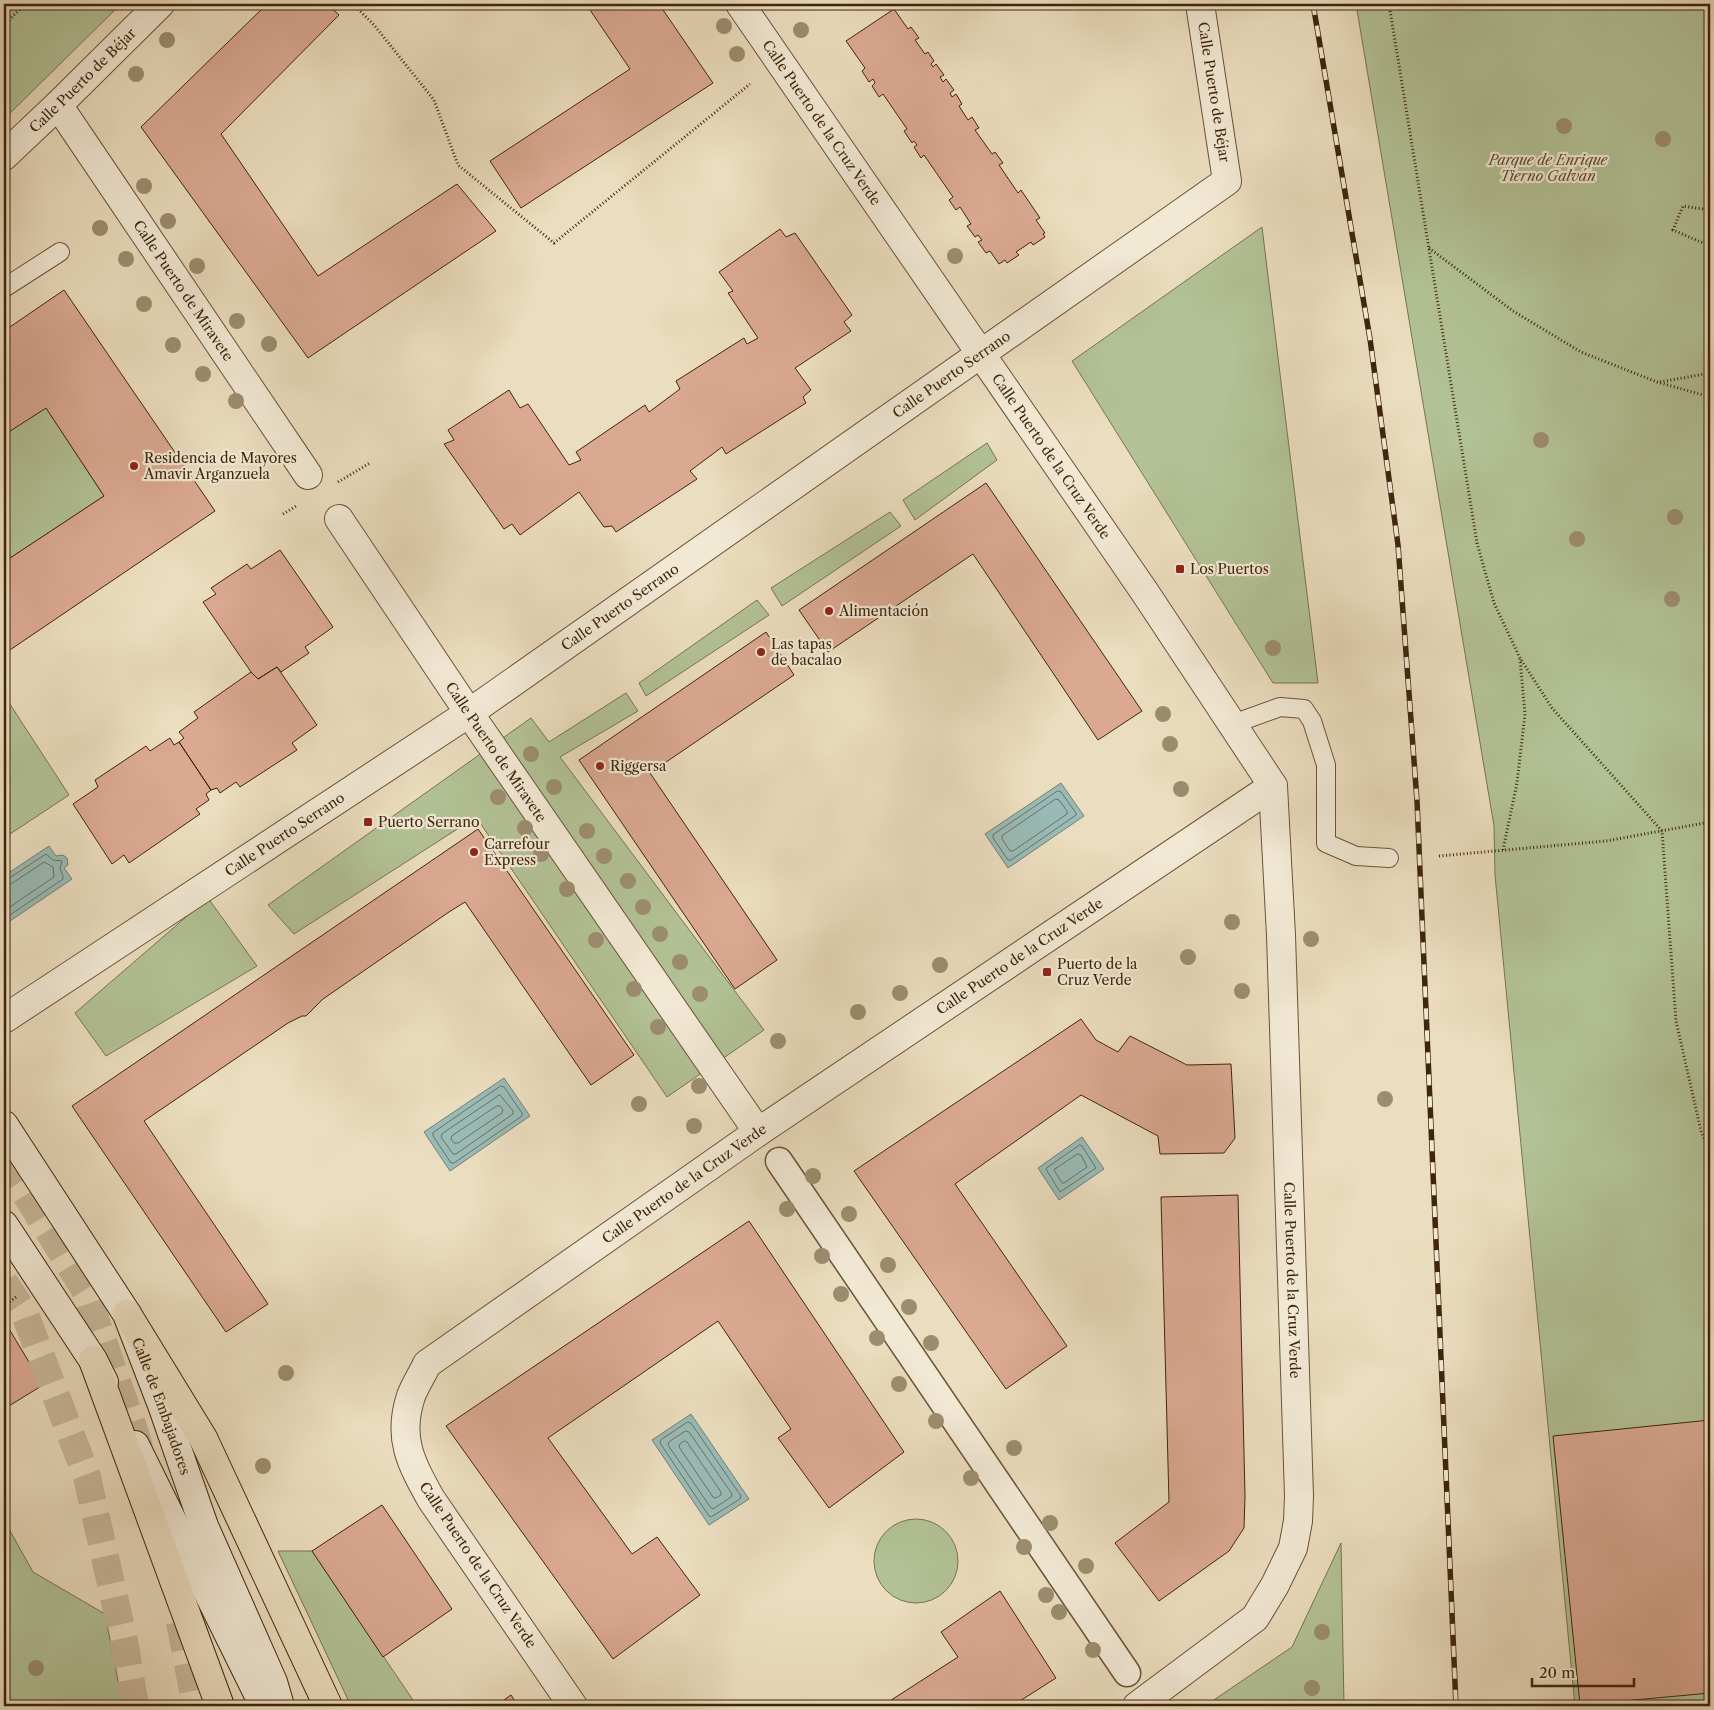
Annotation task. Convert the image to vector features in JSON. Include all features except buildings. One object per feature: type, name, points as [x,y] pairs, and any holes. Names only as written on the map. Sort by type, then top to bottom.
[{"type":"highway","points":[[126,1314],[203,1438],[328,1706]]},
{"type":"highway","points":[[93,1360],[220,1706]]},
{"type":"street","name":"Calle Puerto de Béjar","points":[[4,156],[160,4]]},
{"type":"street","name":"Calle Puerto de la Cruz Verde","points":[[740,4],[981,354],[1233,724],[1273,786],[1281,945],[1299,1486],[1298,1521],[1293,1548],[1256,1618],[1137,1706]]},
{"type":"street","name":"Calle Puerto de Béjar","points":[[1200,4],[1227,181]]},
{"type":"street","name":"Calle Puerto de Miravete","points":[[58,105],[308,475]]},
{"type":"street","name":"Calle Puerto Serrano","points":[[4,1019],[469,713],[1227,181]]},
{"type":"street","name":"Calle Puerto de Miravete","points":[[339,519],[469,713],[758,1132]]},
{"type":"street","name":"Calle Puerto de la Cruz Verde","points":[[573,1706],[431,1499],[413,1467],[405,1439],[405,1417],[412,1394],[427,1364],[758,1132],[1273,786]]},
{"type":"street","name":"Calle de Embajadores","points":[[4,1125],[126,1314],[162,1405],[204,1526],[273,1682],[280,1706]]},
{"type":"street","points":[[779,1161],[1127,1673]]},
{"type":"street","points":[[4,1225],[93,1360],[264,1706]]},
{"type":"lane","points":[[4,288],[60,252]]},
{"type":"lane","points":[[1233,724],[1280,707],[1304,709],[1312,721],[1326,765],[1326,843],[1356,856],[1389,858]]},
{"type":"path","points":[[4,25],[25,4]]},
{"type":"path","points":[[353,4],[374,24],[434,100],[458,165],[554,243],[750,84]]},
{"type":"path","points":[[1389,4],[1477,543],[1494,603],[1520,658],[1552,708],[1662,831],[1676,1021],[1701,1131],[1710,1152]]},
{"type":"path","points":[[1710,210],[1683,206],[1673,230],[1710,246]]},
{"type":"path","points":[[1429,248],[1513,311],[1581,352],[1657,382],[1710,397]]},
{"type":"path","points":[[1657,382],[1710,373]]},
{"type":"path","points":[[1503,850],[1517,782],[1525,714],[1520,658]]},
{"type":"path","points":[[1439,856],[1606,840],[1710,822]]},
{"type":"green space","points":[[4,4],[121,4],[4,119]]},
{"type":"green space","name":"Parque de Enrique Tierno Galván","points":[[1356,4],[1710,4],[1710,1706],[1575,1706],[1495,875],[1494,826]]},
{"type":"green space","points":[[1262,227],[1318,683],[1273,683],[1072,361]]},
{"type":"green space","points":[[46,408],[104,496],[4,562],[4,435]]},
{"type":"green space","points":[[987,443],[997,460],[915,520],[903,500]]},
{"type":"green space","points":[[890,512],[901,526],[782,606],[771,588]]},
{"type":"green space","points":[[757,600],[769,615],[646,696],[639,683]]},
{"type":"green space","points":[[626,693],[638,711],[560,757],[764,1030],[667,1097],[476,817],[294,934],[268,905],[531,718],[549,742]]},
{"type":"green space","points":[[4,695],[69,795],[4,838]]},
{"type":"green space","points":[[208,898],[257,966],[106,1056],[75,1013]]},
{"type":"green space","points":[[916,1519],[932,1522],[946,1531],[955,1545],[958,1561],[955,1577],[946,1591],[932,1600],[916,1603],[900,1600],[886,1591],[877,1577],[874,1561],[877,1545],[886,1531],[900,1522]]},
{"type":"green space","points":[[4,1520],[33,1572],[105,1614],[123,1706],[4,1706]]},
{"type":"green space","points":[[1341,1543],[1344,1706],[1205,1706],[1292,1647]]},
{"type":"green space","points":[[278,1551],[312,1551],[417,1706],[351,1706]]},
{"type":"water","points":[[1061,783],[1084,816],[1008,868],[985,834]]},
{"type":"water","points":[[49,846],[56,856],[63,855],[67,858],[68,865],[64,868],[72,879],[4,925],[4,876]]},
{"type":"water","points":[[504,1078],[530,1116],[450,1171],[424,1132]]},
{"type":"water","points":[[1082,1137],[1104,1169],[1059,1200],[1038,1168]]},
{"type":"water","points":[[691,1414],[749,1499],[709,1525],[652,1440]]},
{"type":"tunnel","points":[[4,1159],[85,1290],[136,1436],[144,1468]]},
{"type":"tunnel","points":[[4,1282],[24,1312],[87,1477],[125,1646],[135,1706]]},
{"type":"tunnel","points":[[180,1622],[196,1706]]},
{"type":"railway","points":[[1313,4],[1370,339],[1398,545],[1417,801],[1456,1706]]},
{"type":"place","name":"Residencia de Mayores Amavir Arganzuela","points":[[134,466]]},
{"type":"place","name":"Los Puertos","points":[[1180,569]]},
{"type":"place","name":"Alimentación","points":[[829,611]]},
{"type":"place","name":"Las tapas de bacalao","points":[[761,652]]},
{"type":"place","name":"Riggersa","points":[[600,766]]},
{"type":"place","name":"Puerto Serrano","points":[[368,822]]},
{"type":"place","name":"Carrefour Express","points":[[474,852]]},
{"type":"place","name":"Puerto de la Cruz Verde","points":[[1047,972]]}]
